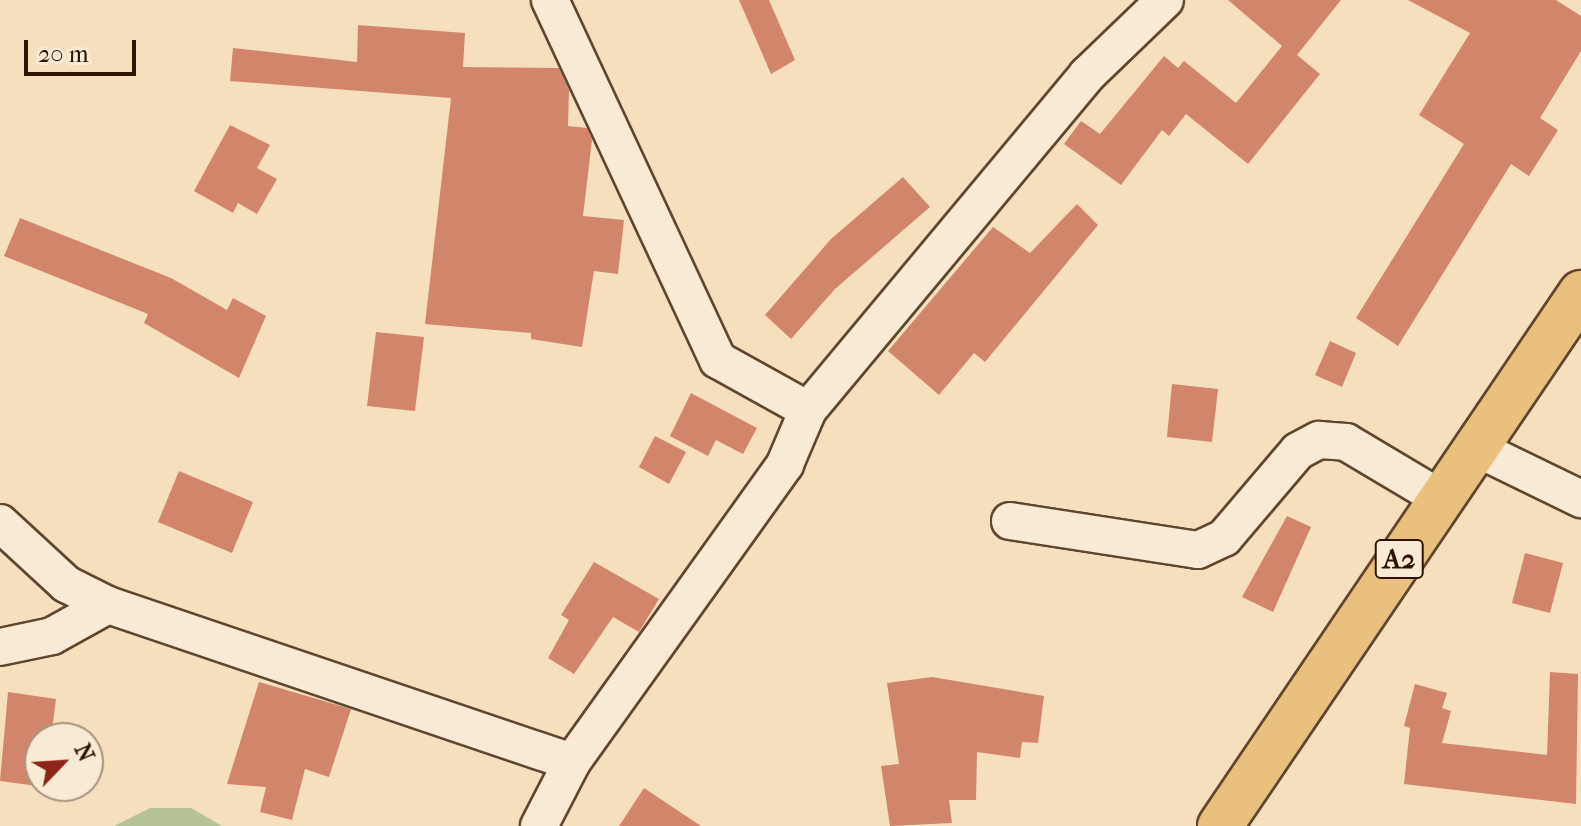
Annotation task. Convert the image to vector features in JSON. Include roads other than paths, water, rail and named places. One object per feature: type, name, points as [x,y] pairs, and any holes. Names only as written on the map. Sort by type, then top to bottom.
[{"type":"main road","name":"A2","points":[[1220,826],[1581,293]]},
{"type":"street","points":[[550,0],[718,360],[808,410]]},
{"type":"street","points":[[539,826],[572,762],[785,464],[808,410],[1087,75],[1165,0]]},
{"type":"street","points":[[1010,521],[1198,550],[1224,538],[1298,451],[1319,440],[1346,442],[1440,498]]},
{"type":"street","points":[[1476,448],[1581,499]]},
{"type":"street","points":[[0,523],[66,584],[108,605],[572,762]]},
{"type":"street","points":[[0,647],[52,636],[108,605]]}]
